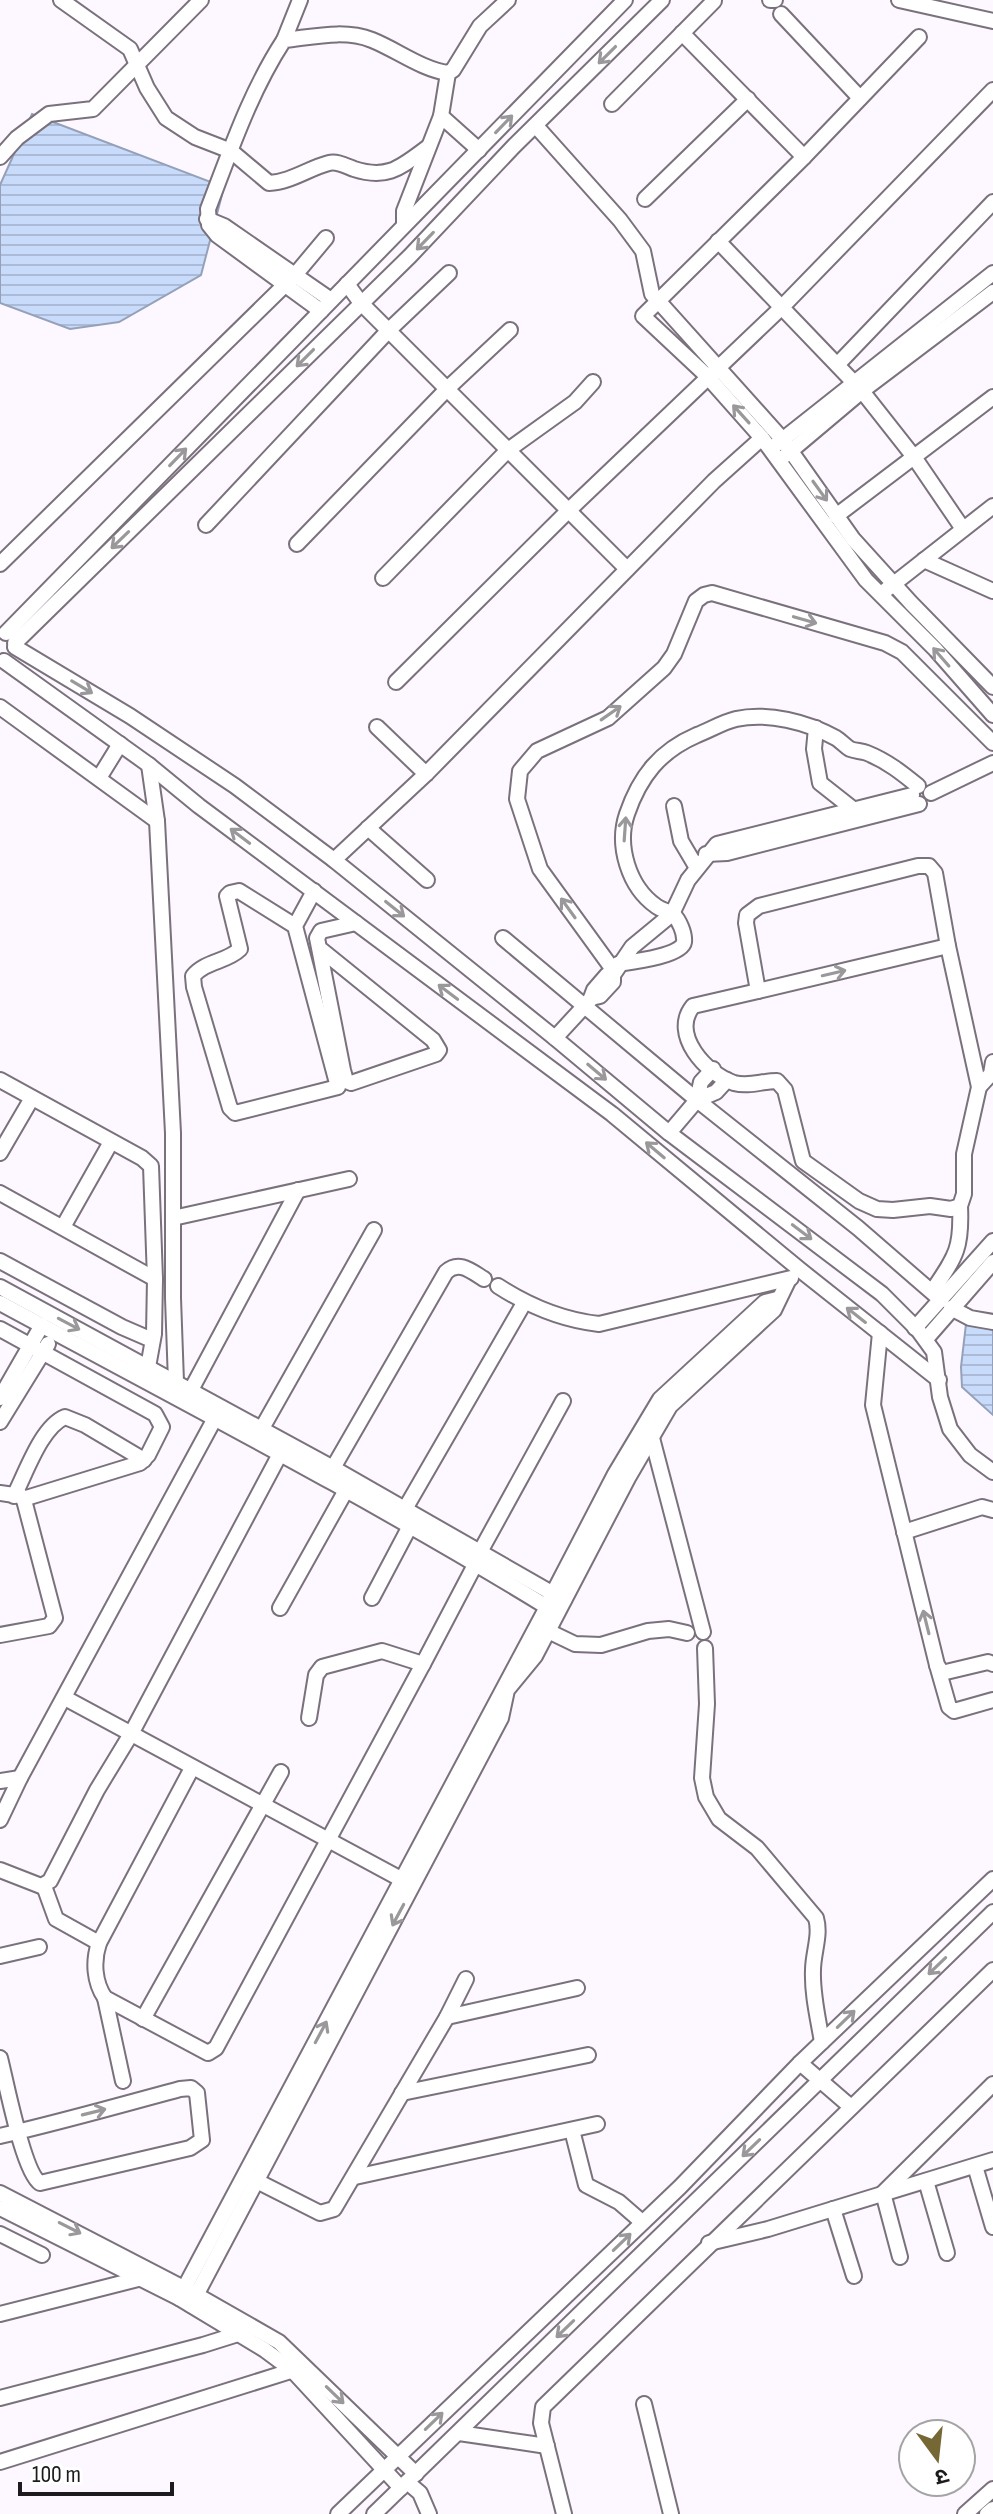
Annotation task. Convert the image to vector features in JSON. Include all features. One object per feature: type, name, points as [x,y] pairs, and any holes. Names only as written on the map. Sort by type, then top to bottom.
[{"type":"street","points":[[61,0],[124,43],[134,54],[147,88],[166,118],[195,137],[231,151],[269,183],[336,162],[365,172],[386,173],[396,170],[428,147]]},
{"type":"street","points":[[0,157],[17,138],[49,114],[93,109],[201,0]]},
{"type":"street","points":[[300,0],[284,40],[258,86],[208,209],[207,219],[224,226],[326,306]]},
{"type":"street","points":[[404,225],[404,211],[441,116],[448,73],[453,70],[480,26],[508,0]]},
{"type":"street","points":[[9,639],[347,284],[625,0]]},
{"type":"street","points":[[9,639],[361,303],[662,0]]},
{"type":"street","points":[[899,0],[993,21]]},
{"type":"street","points":[[612,104],[714,1]]},
{"type":"street","points":[[775,5],[860,98]]},
{"type":"street","points":[[682,33],[804,157]]},
{"type":"street","points":[[284,40],[337,34],[355,36],[448,73]]},
{"type":"street","points":[[919,37],[804,157],[643,316],[712,371],[777,448],[866,580],[936,650],[993,715]]},
{"type":"street","points":[[396,682],[712,371],[781,308],[993,90]]},
{"type":"street","points":[[645,199],[748,99]]},
{"type":"street","points":[[441,116],[479,150]]},
{"type":"street","points":[[536,126],[620,220],[643,251],[652,294],[712,371],[893,584],[993,687]]},
{"type":"street","points":[[838,364],[993,202]]},
{"type":"street","points":[[0,564],[290,280],[326,238]]},
{"type":"street","points":[[718,241],[838,364],[914,457],[963,529]]},
{"type":"street","points":[[206,525],[389,330],[449,273]]},
{"type":"street","points":[[857,387],[993,273]]},
{"type":"street","points":[[347,284],[361,303],[627,569]]},
{"type":"street","points":[[334,860],[426,774],[714,481],[777,448],[857,387],[993,292]]},
{"type":"street","points":[[297,544],[448,388],[510,330]]},
{"type":"street","points":[[383,578],[508,450],[575,402],[593,382]]},
{"type":"street","points":[[836,516],[993,397]]},
{"type":"street","points":[[881,595],[963,529],[991,511]]},
{"type":"street","points":[[924,560],[993,591]]},
{"type":"street","points":[[615,970],[540,869],[517,799],[520,771],[537,751],[608,718],[664,668],[674,654],[696,601],[704,595],[712,593],[885,643],[913,660],[993,743]]},
{"type":"street","points":[[9,639],[12,656],[2,661],[149,765],[199,806],[612,1114],[939,1380]]},
{"type":"street","points":[[9,639],[235,786],[334,860],[669,1133],[882,1294],[934,1352],[940,1397],[950,1429],[970,1455],[993,1472]]},
{"type":"street","points":[[0,707],[157,821]]},
{"type":"street","points":[[555,1038],[588,1002],[607,975],[671,953],[681,948],[684,941],[672,914],[658,908],[637,886],[625,862],[624,848],[626,816],[648,772],[659,757],[676,744],[733,720],[753,716],[775,717],[816,728],[850,749],[863,751],[890,764],[919,794]]},
{"type":"street","points":[[377,727],[426,774]]},
{"type":"street","points":[[816,728],[814,749],[820,783],[853,809]]},
{"type":"street","points":[[99,778],[120,744]]},
{"type":"street","points":[[706,854],[727,853],[919,794],[993,763]]},
{"type":"street","points":[[149,765],[157,821],[173,1133],[172,1387],[155,1414]]},
{"type":"street","points":[[615,970],[645,935],[672,914],[688,880],[717,844],[919,794]]},
{"type":"street","points":[[674,806],[681,841],[697,868]]},
{"type":"street","points":[[368,828],[427,880]]},
{"type":"street","points":[[758,991],[747,915],[759,906],[918,866],[929,866],[935,873],[979,1087],[964,1154],[961,1239],[942,1299]]},
{"type":"street","points":[[295,926],[239,891],[230,893],[227,896],[240,949],[231,957],[199,969],[193,976],[230,1108],[235,1113],[338,1087],[295,926],[314,891]]},
{"type":"street","points":[[319,948],[433,1040],[439,1050],[436,1054],[388,1072],[351,1083],[346,1081],[319,948],[317,938],[321,931],[356,923]]},
{"type":"street","points":[[503,938],[588,1002],[697,1100],[942,1299],[970,1318],[993,1322]]},
{"type":"street","points":[[948,946],[693,1006],[684,1021],[688,1041],[698,1057],[727,1080],[751,1085],[777,1081],[785,1090],[803,1161],[859,1201],[877,1209],[930,1206],[951,1209],[960,1206]]},
{"type":"street","points":[[979,1087],[991,1074],[993,1062]]},
{"type":"street","points":[[697,1100],[701,1082],[713,1069]]},
{"type":"street","points":[[0,1080],[148,1162],[153,1172],[155,1279],[148,1367]]},
{"type":"street","points":[[669,1133],[697,1100],[716,1092],[727,1080]]},
{"type":"street","points":[[0,1153],[32,1098]]},
{"type":"street","points":[[63,1227],[111,1142]]},
{"type":"street","points":[[173,1218],[349,1179]]},
{"type":"street","points":[[191,1390],[298,1190]]},
{"type":"street","points":[[0,1193],[155,1279]]},
{"type":"street","points":[[261,1430],[374,1230]]},
{"type":"street","points":[[920,1334],[942,1299],[993,1241]]},
{"type":"street","points":[[0,1261],[152,1340]]},
{"type":"street","points":[[942,1299],[993,1262]]},
{"type":"street","points":[[333,1468],[446,1272],[453,1267],[461,1266],[524,1303],[580,1322],[611,1323],[788,1281]]},
{"type":"street","points":[[187,2296],[408,1883],[503,1694],[670,1406],[774,1310],[777,1299],[799,1269]]},
{"type":"street","points":[[0,1287],[96,1347],[172,1387],[191,1390],[333,1468],[410,1526],[478,1558]]},
{"type":"street","points":[[503,1694],[532,1662],[548,1631],[555,1603],[615,1474],[660,1399],[765,1302],[777,1299]]},
{"type":"street","points":[[0,1303],[48,1330],[148,1367],[214,1420],[345,1492],[405,1509],[478,1558],[555,1603]]},
{"type":"street","points":[[405,1509],[524,1303]]},
{"type":"street","points":[[0,1329],[155,1414],[162,1422],[162,1430],[144,1460],[133,1466],[13,1496]]},
{"type":"street","points":[[0,1398],[30,1344],[48,1330]]},
{"type":"street","points":[[0,1422],[44,1352],[48,1330]]},
{"type":"street","points":[[880,1333],[873,1405],[949,1707],[954,1711],[993,1700]]},
{"type":"street","points":[[105,1998],[206,2052],[216,2048],[563,1401]]},
{"type":"street","points":[[0,1635],[49,1626],[55,1618],[13,1496],[44,1436],[56,1421],[65,1417],[85,1425],[144,1460]]},
{"type":"street","points":[[0,1820],[214,1420]]},
{"type":"street","points":[[652,1438],[703,1632]]},
{"type":"street","points":[[44,1886],[50,1881],[97,1790],[131,1734],[280,1454]]},
{"type":"street","points":[[280,1608],[345,1492]]},
{"type":"street","points":[[904,1532],[982,1507],[993,1510]]},
{"type":"street","points":[[372,1598],[410,1526]]},
{"type":"street","points":[[548,1631],[575,1644],[601,1645],[648,1631],[669,1629],[687,1633]]},
{"type":"street","points":[[705,1648],[707,1704],[703,1789],[719,1819],[757,1848],[816,1918],[818,1932],[813,1984],[822,2042]]},
{"type":"street","points":[[309,1718],[316,1675],[322,1667],[382,1651],[423,1664]]},
{"type":"street","points":[[937,1665],[946,1672],[988,1662],[993,1664]]},
{"type":"street","points":[[65,1698],[408,1883]]},
{"type":"street","points":[[123,2081],[105,1998],[95,1969],[95,1954],[192,1768]]},
{"type":"street","points":[[143,2019],[281,1772]]},
{"type":"street","points":[[0,1781],[20,1778]]},
{"type":"street","points":[[0,1870],[44,1886]]},
{"type":"street","points":[[338,2514],[993,1879]]},
{"type":"street","points":[[44,1886],[56,1919],[99,1943]]},
{"type":"street","points":[[374,2514],[993,1912]]},
{"type":"street","points":[[0,1956],[39,1947]]},
{"type":"street","points":[[564,2514],[541,2420],[543,2407],[993,1970]]},
{"type":"street","points":[[250,2178],[324,2213],[336,2207],[466,1979]]},
{"type":"street","points":[[447,2017],[577,1988]]},
{"type":"street","points":[[402,2093],[588,2055]]},
{"type":"street","points":[[0,2058],[19,2131],[28,2166],[32,2177],[40,2183],[190,2148],[202,2140],[197,2093],[191,2088],[19,2131],[0,2136]]},
{"type":"street","points":[[800,2063],[851,2107]]},
{"type":"street","points":[[883,2193],[993,2084]]},
{"type":"street","points":[[355,2177],[597,2124]]},
{"type":"street","points":[[572,2130],[586,2185],[619,2202],[642,2222]]},
{"type":"street","points":[[709,2243],[748,2235],[993,2160]]},
{"type":"street","points":[[975,2166],[993,2227]]},
{"type":"street","points":[[926,2181],[947,2253]]},
{"type":"street","points":[[0,2193],[187,2296],[274,2339],[384,2468],[408,2481],[420,2493],[429,2514]]},
{"type":"street","points":[[883,2193],[900,2257]]},
{"type":"street","points":[[0,2208],[138,2279],[187,2296],[238,2334],[299,2368],[398,2455],[408,2481]]},
{"type":"street","points":[[833,2209],[854,2276]]},
{"type":"street","points":[[2,2239],[42,2255]]},
{"type":"street","points":[[0,2314],[138,2279]]},
{"type":"street","points":[[0,2398],[238,2334]]},
{"type":"street","points":[[0,2462],[299,2368]]},
{"type":"street","points":[[644,2404],[671,2514]]},
{"type":"street","points":[[459,2433],[547,2446]]},
{"type":"street","points":[[965,2514],[993,2489]]},
{"type":"street","points":[[987,2514],[993,2509]]},
{"type":"water","points":[[32,114],[224,187],[201,275],[119,322],[70,329],[0,303],[0,185]]},
{"type":"water","points":[[966,1324],[993,1328],[993,1415],[962,1387]]}]
